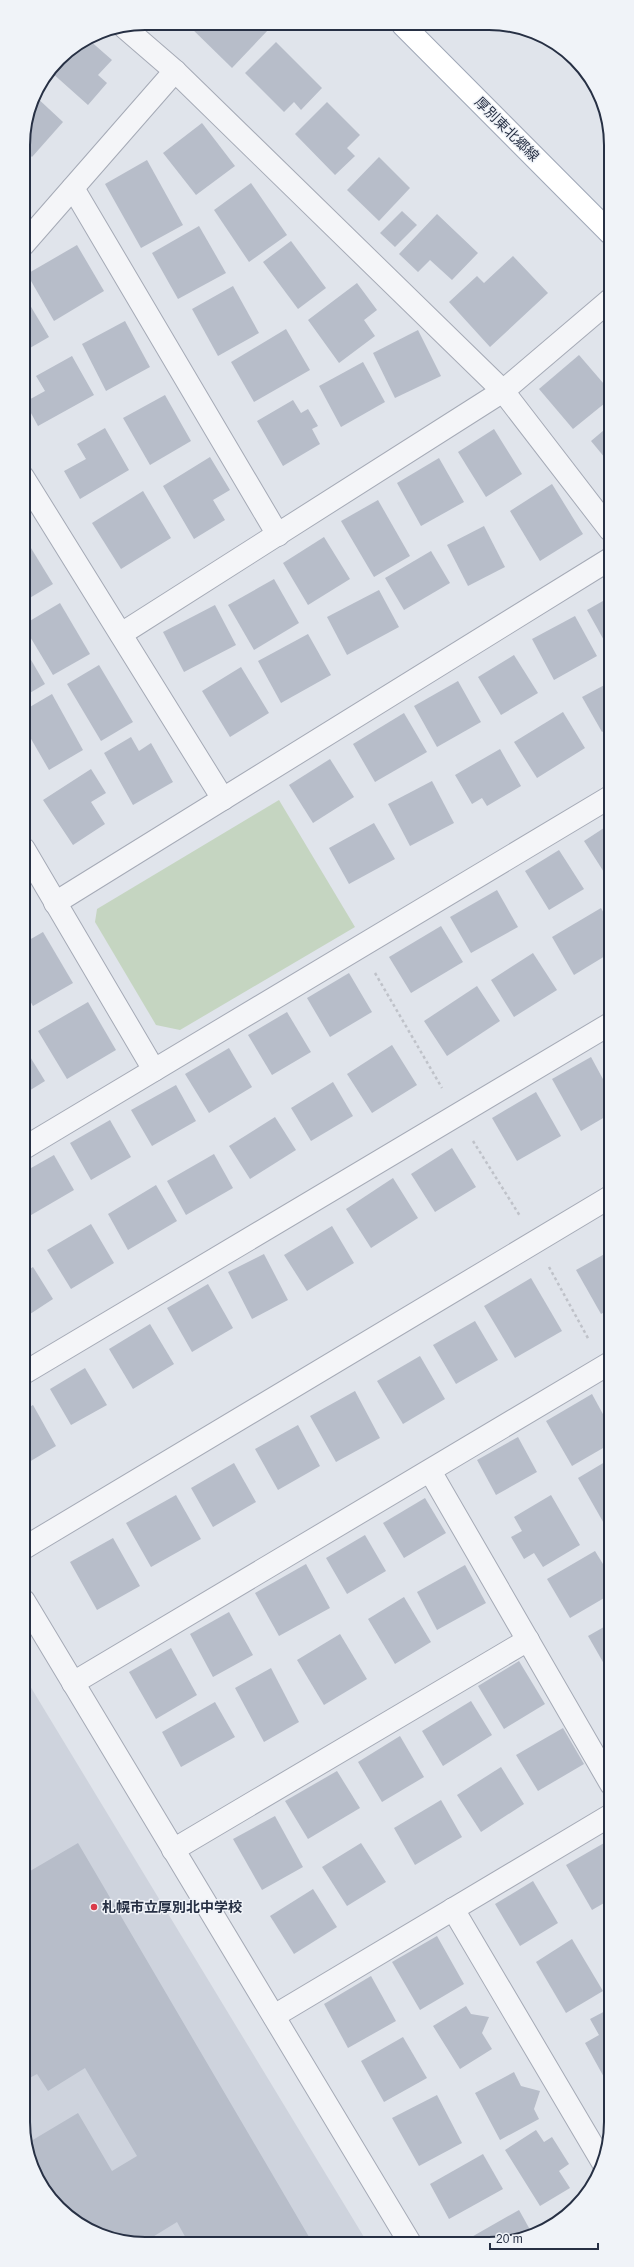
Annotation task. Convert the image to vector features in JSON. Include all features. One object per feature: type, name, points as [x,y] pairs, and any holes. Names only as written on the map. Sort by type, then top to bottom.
[{"type":"main road","name":"厚別東北郷線","points":[[408,30],[604,227]]},
{"type":"street","points":[[129,31],[176,71],[503,392],[604,522]]},
{"type":"street","points":[[30,237],[176,71]]},
{"type":"street","points":[[73,188],[278,534]]},
{"type":"street","points":[[121,634],[503,392],[604,305]]},
{"type":"street","points":[[30,489],[223,799]]},
{"type":"street","points":[[55,903],[604,563]]},
{"type":"street","points":[[30,1144],[604,801]]},
{"type":"street","points":[[30,859],[154,1070]]},
{"type":"street","points":[[30,1369],[604,1028]]},
{"type":"street","points":[[30,1544],[604,1201]]},
{"type":"street","points":[[73,1683],[430,1471],[604,1371]]},
{"type":"street","points":[[430,1471],[604,1772]]},
{"type":"street","points":[[30,1611],[406,2237]]},
{"type":"street","points":[[173,1850],[528,1640]]},
{"type":"street","points":[[274,2016],[604,1819]]},
{"type":"street","points":[[453,1909],[599,2156]]},
{"type":"path","points":[[360,947],[457,1115],[535,1242],[604,1362]]},
{"type":"shaded area","name":"札幌市立厚別北中学校","points":[[30,1686],[364,2237],[137,2237],[122,2235],[105,2230],[50,2188],[39,2166],[31,2137]]},
{"type":"green space","points":[[279,800],[355,927],[180,1030],[156,1025],[95,922],[97,909]]},
{"type":"building","points":[[193,30],[268,30],[232,68]]},
{"type":"building","points":[[276,42],[322,88],[301,110],[294,102],[284,112],[245,73]]},
{"type":"building","points":[[92,43],[112,60],[98,75],[107,83],[88,105],[54,75],[69,58]]},
{"type":"building","points":[[39,100],[63,122],[32,157],[30,155],[30,137],[34,115]]},
{"type":"building","points":[[327,102],[360,135],[347,148],[355,156],[335,175],[295,134]]},
{"type":"building","points":[[202,123],[235,166],[196,195],[163,153]]},
{"type":"building","points":[[379,157],[410,188],[379,221],[347,190]]},
{"type":"building","points":[[147,160],[183,225],[141,248],[105,184]]},
{"type":"building","points":[[251,183],[287,235],[249,262],[214,210]]},
{"type":"building","points":[[402,211],[417,225],[395,247],[380,233]]},
{"type":"building","points":[[437,214],[478,253],[452,280],[430,260],[418,272],[399,254]]},
{"type":"building","points":[[199,226],[226,273],[178,299],[152,253]]},
{"type":"building","points":[[291,241],[326,288],[298,309],[263,262]]},
{"type":"building","points":[[77,245],[104,291],[54,321],[30,279],[30,272]]},
{"type":"building","points":[[513,256],[548,293],[490,347],[449,302],[477,276],[484,283]]},
{"type":"building","points":[[357,283],[377,310],[364,320],[375,336],[339,363],[308,320]]},
{"type":"building","points":[[233,286],[259,333],[218,356],[192,309]]},
{"type":"building","points":[[30,305],[49,337],[30,348]]},
{"type":"building","points":[[125,321],[150,367],[106,391],[82,344]]},
{"type":"building","points":[[286,329],[310,370],[254,402],[231,362]]},
{"type":"building","points":[[418,330],[441,376],[395,398],[373,353]]},
{"type":"building","points":[[579,355],[604,384],[604,404],[573,429],[539,389]]},
{"type":"building","points":[[72,356],[94,395],[38,426],[30,411],[30,399],[45,391],[36,376]]},
{"type":"building","points":[[363,362],[385,402],[341,427],[319,386]]},
{"type":"building","points":[[165,395],[191,441],[150,465],[123,418]]},
{"type":"building","points":[[293,400],[301,413],[308,409],[318,426],[312,429],[320,444],[283,466],[257,421]]},
{"type":"building","points":[[105,428],[129,470],[80,499],[64,471],[86,459],[77,444]]},
{"type":"building","points":[[494,429],[522,474],[486,497],[458,452]]},
{"type":"building","points":[[604,430],[604,457],[591,441]]},
{"type":"building","points":[[210,457],[230,490],[213,500],[225,520],[194,539],[163,486]]},
{"type":"building","points":[[439,458],[464,502],[421,526],[397,483]]},
{"type":"building","points":[[552,484],[583,534],[540,561],[510,511]]},
{"type":"building","points":[[143,491],[171,538],[121,569],[92,523]]},
{"type":"building","points":[[378,500],[410,556],[374,577],[341,521]]},
{"type":"building","points":[[484,526],[505,567],[468,586],[447,545]]},
{"type":"building","points":[[324,537],[350,579],[308,605],[283,563]]},
{"type":"building","points":[[30,546],[53,584],[30,598]]},
{"type":"building","points":[[431,551],[450,583],[404,610],[385,578]]},
{"type":"building","points":[[274,579],[299,623],[254,650],[228,605]]},
{"type":"building","points":[[379,590],[399,627],[347,655],[327,617]]},
{"type":"building","points":[[604,600],[604,640],[587,610]]},
{"type":"building","points":[[60,603],[90,654],[53,675],[30,637],[30,621]]},
{"type":"building","points":[[215,605],[236,645],[184,672],[163,632]]},
{"type":"building","points":[[575,616],[597,656],[554,680],[532,639]]},
{"type":"building","points":[[308,634],[331,675],[281,703],[258,661]]},
{"type":"building","points":[[514,655],[538,693],[501,715],[478,677]]},
{"type":"building","points":[[30,658],[45,684],[30,693]]},
{"type":"building","points":[[99,665],[133,722],[101,741],[67,684]]},
{"type":"building","points":[[241,667],[269,713],[230,737],[202,691]]},
{"type":"building","points":[[458,681],[481,722],[437,747],[414,706]]},
{"type":"building","points":[[604,685],[604,731],[602,732],[582,697]]},
{"type":"building","points":[[52,694],[83,750],[49,770],[30,737],[30,707]]},
{"type":"building","points":[[563,712],[585,748],[537,778],[514,742]]},
{"type":"building","points":[[404,713],[427,752],[375,782],[353,744]]},
{"type":"building","points":[[131,737],[139,751],[151,743],[173,782],[133,805],[104,753]]},
{"type":"building","points":[[500,749],[521,786],[487,806],[482,798],[472,804],[455,775]]},
{"type":"building","points":[[330,759],[354,797],[313,823],[289,785]]},
{"type":"building","points":[[91,769],[106,793],[91,802],[105,824],[73,845],[43,800]]},
{"type":"building","points":[[432,781],[454,823],[410,846],[388,804]]},
{"type":"building","points":[[374,823],[395,859],[349,884],[329,848]]},
{"type":"building","points":[[604,828],[604,872],[584,841]]},
{"type":"building","points":[[559,850],[584,889],[549,910],[525,871]]},
{"type":"building","points":[[497,890],[518,927],[471,953],[450,917]]},
{"type":"building","points":[[601,908],[604,913],[604,957],[574,975],[552,937]]},
{"type":"building","points":[[441,926],[463,962],[411,993],[389,957]]},
{"type":"building","points":[[43,932],[73,983],[33,1006],[30,1001],[30,940]]},
{"type":"building","points":[[533,953],[557,990],[514,1017],[491,980]]},
{"type":"building","points":[[349,973],[372,1012],[330,1037],[307,998]]},
{"type":"building","points":[[477,986],[500,1021],[447,1056],[424,1021]]},
{"type":"building","points":[[88,1002],[116,1050],[67,1079],[38,1031]]},
{"type":"building","points":[[287,1012],[311,1052],[272,1075],[248,1035]]},
{"type":"building","points":[[392,1045],[417,1085],[372,1113],[347,1074]]},
{"type":"building","points":[[229,1048],[252,1087],[209,1113],[185,1074]]},
{"type":"building","points":[[30,1057],[45,1081],[30,1090]]},
{"type":"building","points":[[591,1057],[604,1081],[604,1118],[581,1131],[552,1079]]},
{"type":"building","points":[[333,1082],[353,1116],[311,1141],[291,1108]]},
{"type":"building","points":[[176,1085],[196,1121],[152,1146],[131,1110]]},
{"type":"building","points":[[536,1092],[561,1136],[517,1161],[492,1118]]},
{"type":"building","points":[[275,1117],[296,1150],[250,1179],[229,1146]]},
{"type":"building","points":[[110,1120],[131,1157],[91,1180],[70,1143]]},
{"type":"building","points":[[452,1148],[476,1187],[435,1212],[411,1174]]},
{"type":"building","points":[[214,1154],[233,1188],[186,1215],[167,1181]]},
{"type":"building","points":[[54,1155],[74,1190],[30,1216],[30,1169]]},
{"type":"building","points":[[393,1178],[418,1218],[371,1248],[346,1209]]},
{"type":"building","points":[[156,1185],[177,1221],[128,1250],[108,1214]]},
{"type":"building","points":[[91,1224],[114,1263],[71,1289],[47,1250]]},
{"type":"building","points":[[332,1226],[354,1263],[307,1291],[284,1255]]},
{"type":"building","points":[[264,1254],[288,1300],[252,1319],[228,1272]]},
{"type":"building","points":[[604,1254],[604,1312],[601,1314],[576,1270]]},
{"type":"building","points":[[33,1267],[53,1299],[30,1314],[30,1269]]},
{"type":"building","points":[[531,1278],[562,1331],[515,1358],[484,1306]]},
{"type":"building","points":[[208,1284],[233,1328],[192,1352],[167,1308]]},
{"type":"building","points":[[475,1321],[498,1360],[456,1384],[433,1345]]},
{"type":"building","points":[[150,1324],[174,1364],[133,1389],[109,1349]]},
{"type":"building","points":[[420,1356],[445,1399],[403,1424],[377,1381]]},
{"type":"building","points":[[85,1368],[107,1405],[71,1425],[50,1389]]},
{"type":"building","points":[[355,1391],[380,1438],[336,1462],[310,1416]]},
{"type":"building","points":[[592,1394],[604,1416],[604,1447],[572,1466],[546,1421]]},
{"type":"building","points":[[33,1405],[56,1446],[30,1461],[30,1407]]},
{"type":"building","points":[[298,1425],[320,1466],[278,1490],[255,1449]]},
{"type":"building","points":[[518,1437],[537,1472],[496,1495],[477,1460]]},
{"type":"building","points":[[234,1463],[256,1502],[213,1527],[191,1488]]},
{"type":"building","points":[[604,1463],[604,1524],[578,1478]]},
{"type":"building","points":[[176,1495],[201,1539],[151,1567],[126,1523]]},
{"type":"building","points":[[551,1495],[580,1545],[543,1567],[534,1553],[524,1559],[511,1537],[522,1531],[514,1517]]},
{"type":"building","points":[[425,1498],[446,1533],[404,1558],[383,1523]]},
{"type":"building","points":[[365,1535],[386,1571],[347,1594],[326,1558]]},
{"type":"building","points":[[113,1538],[140,1586],[97,1610],[70,1562]]},
{"type":"building","points":[[595,1551],[604,1566],[604,1598],[570,1618],[547,1579]]},
{"type":"building","points":[[306,1564],[330,1608],[279,1636],[255,1593]]},
{"type":"building","points":[[465,1565],[486,1603],[437,1630],[417,1592]]},
{"type":"building","points":[[404,1597],[431,1642],[395,1664],[368,1619]]},
{"type":"building","points":[[229,1612],[253,1655],[213,1677],[190,1634]]},
{"type":"building","points":[[604,1627],[604,1664],[588,1636]]},
{"type":"building","points":[[340,1634],[367,1679],[324,1705],[297,1660]]},
{"type":"building","points":[[171,1648],[197,1695],[156,1719],[129,1672]]},
{"type":"building","points":[[519,1661],[545,1704],[504,1729],[478,1686]]},
{"type":"building","points":[[271,1668],[299,1722],[264,1742],[235,1688]]},
{"type":"building","points":[[471,1701],[492,1735],[443,1766],[422,1731]]},
{"type":"building","points":[[215,1702],[235,1737],[181,1767],[162,1732]]},
{"type":"building","points":[[563,1728],[584,1764],[538,1791],[516,1755]]},
{"type":"building","points":[[400,1736],[424,1777],[382,1802],[358,1762]]},
{"type":"building","points":[[501,1767],[524,1804],[481,1832],[457,1795]]},
{"type":"building","points":[[337,1771],[360,1808],[308,1839],[285,1801]]},
{"type":"building","points":[[441,1800],[462,1837],[415,1865],[394,1828]]},
{"type":"building","points":[[275,1816],[303,1867],[262,1890],[233,1839]]},
{"type":"building","points":[[78,1843],[309,2237],[185,2237],[177,2222],[153,2237],[122,2235],[87,2222],[69,2209],[58,2198],[45,2180],[34,2152],[32,2141],[78,2113],[112,2171],[137,2156],[85,2068],[48,2091],[37,2074],[30,2078],[30,1871]]},
{"type":"building","points":[[361,1843],[386,1882],[347,1906],[322,1867]]},
{"type":"building","points":[[604,1843],[604,1903],[592,1910],[566,1865]]},
{"type":"building","points":[[533,1881],[558,1923],[520,1946],[495,1904]]},
{"type":"building","points":[[313,1889],[337,1927],[294,1954],[270,1916]]},
{"type":"building","points":[[437,1936],[464,1984],[420,2010],[392,1962]]},
{"type":"building","points":[[572,1939],[603,1991],[566,2013],[536,1962]]},
{"type":"building","points":[[371,1976],[396,2021],[348,2048],[324,2004]]},
{"type":"building","points":[[466,2006],[471,2014],[489,2017],[482,2033],[492,2049],[460,2069],[433,2026]]},
{"type":"building","points":[[604,2012],[604,2077],[585,2043],[599,2035],[590,2019]]},
{"type":"building","points":[[403,2037],[427,2078],[384,2102],[361,2061]]},
{"type":"building","points":[[514,2072],[521,2086],[540,2091],[534,2109],[539,2119],[500,2140],[475,2093]]},
{"type":"building","points":[[437,2095],[462,2143],[419,2166],[392,2118]]},
{"type":"building","points":[[536,2130],[544,2142],[552,2137],[569,2164],[559,2171],[570,2188],[540,2206],[505,2150]]},
{"type":"building","points":[[483,2154],[503,2189],[449,2219],[430,2184]]},
{"type":"building","points":[[519,2210],[530,2229],[504,2236],[472,2237]]},
{"type":"place","name":"札幌市立厚別北中学校","points":[[94,1907]]}]
